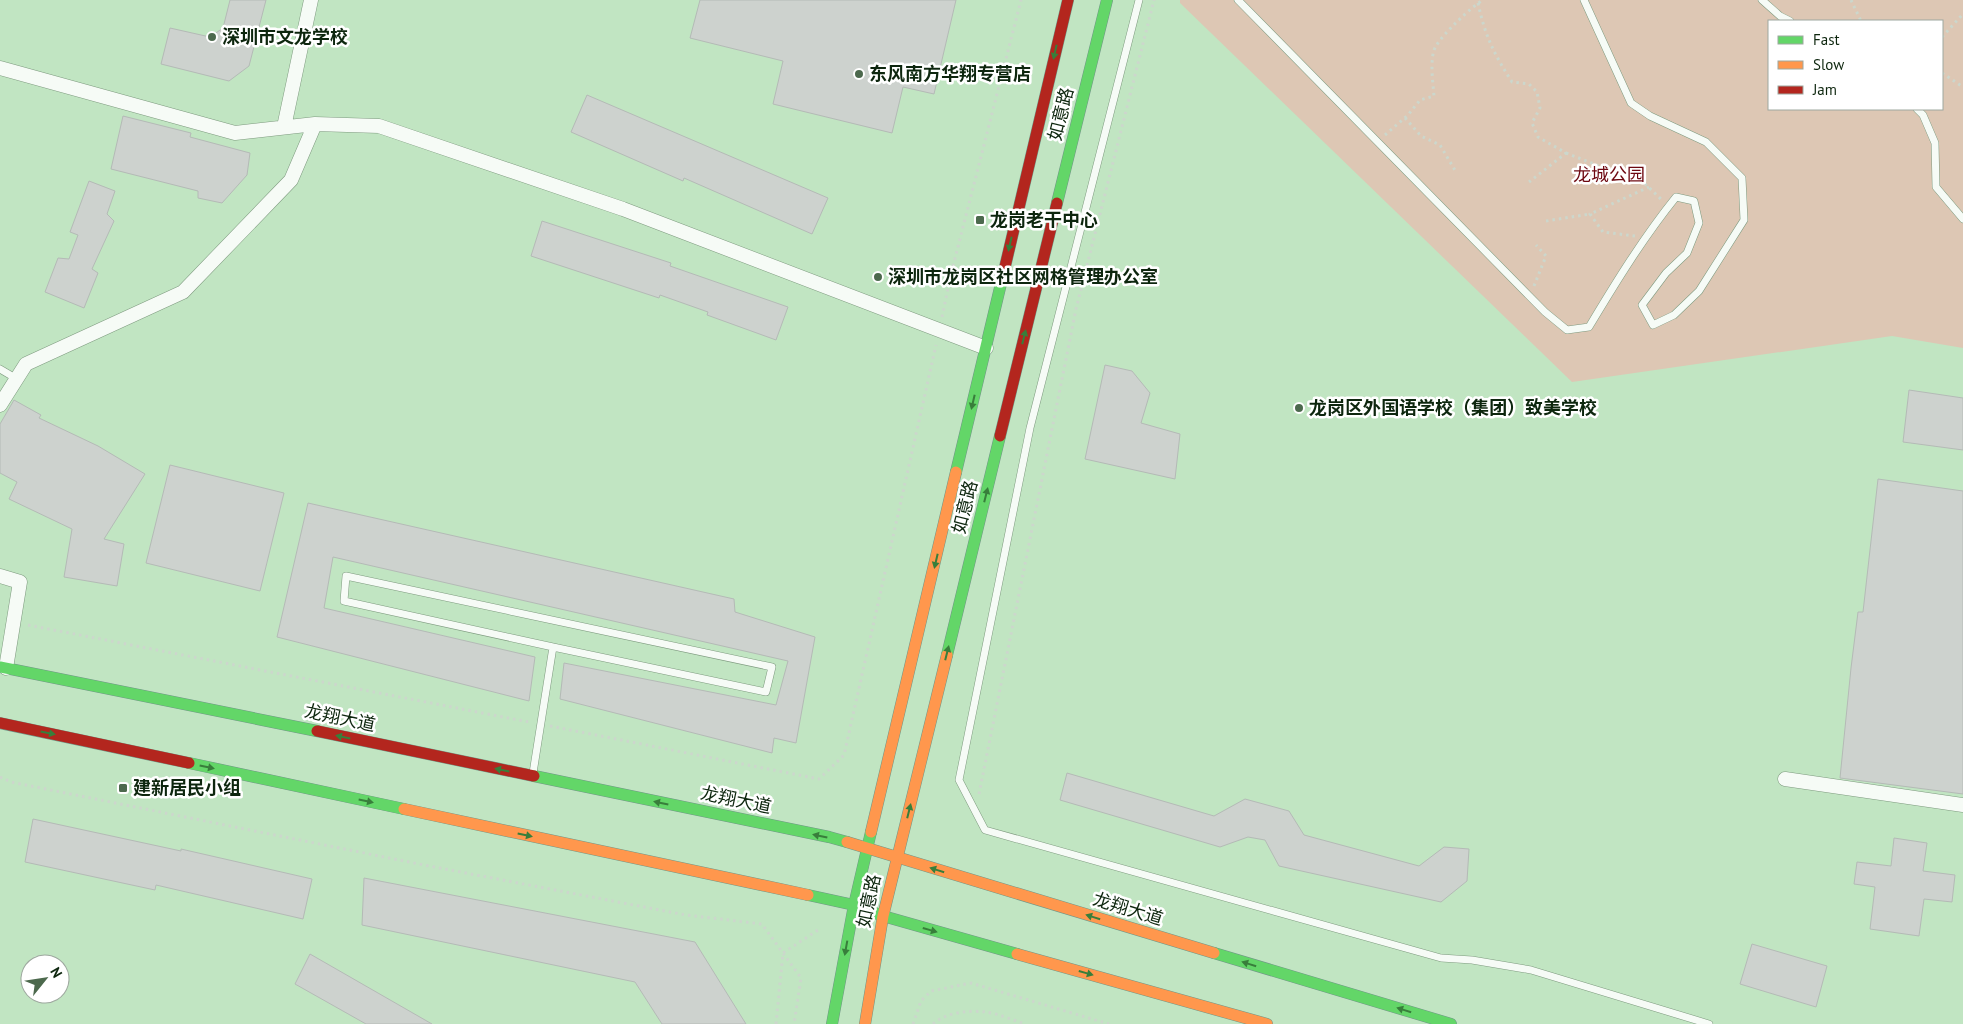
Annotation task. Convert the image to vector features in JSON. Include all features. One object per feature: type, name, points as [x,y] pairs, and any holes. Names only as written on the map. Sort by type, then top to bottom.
[{"type":"main road","name":"如意路","points":[[832,1024],[854,905],[1068,0]]},
{"type":"main road","name":"如意路","points":[[866,1024],[883,916],[1107,0]]},
{"type":"main road","name":"龙翔大道","points":[[3,668],[222,711],[828,837],[1451,1024]]},
{"type":"main road","points":[[0,724],[854,905],[883,916],[1267,1024]]},
{"type":"street","points":[[284,127],[311,0]]},
{"type":"street","points":[[0,68],[235,133],[315,124],[379,126],[622,209],[986,348]]},
{"type":"street","points":[[0,406],[26,364],[183,292],[291,180],[315,124]]},
{"type":"street","points":[[0,576],[20,582],[3,668]]},
{"type":"street","points":[[1785,779],[1963,804]]},
{"type":"lane","points":[[1138,0],[1030,428],[959,780],[985,830],[1442,958],[1472,960],[1531,970],[1709,1024]]},
{"type":"lane","points":[[1238,0],[1530,296],[1567,330],[1589,327],[1621,272],[1676,197],[1694,201],[1699,223],[1687,253],[1666,273],[1642,305],[1653,325],[1674,315],[1699,291],[1744,220],[1742,178],[1706,142],[1650,116],[1631,103],[1584,0]]},
{"type":"lane","points":[[1762,0],[1780,16],[1788,20]]},
{"type":"lane","points":[[1918,110],[1923,115],[1935,143],[1936,187],[1963,219]]},
{"type":"lane","points":[[0,369],[17,379]]},
{"type":"lane","points":[[346,576],[772,667],[766,692],[552,647],[344,601],[346,576]]},
{"type":"lane","points":[[532,776],[552,647]]},
{"type":"path","points":[[13,622],[819,779],[844,755],[951,274],[1021,0]]},
{"type":"path","points":[[976,812],[1076,309],[1154,0]]},
{"type":"path","points":[[1378,129],[1384,136],[1406,118],[1420,100],[1434,96],[1431,76],[1435,47],[1483,0]]},
{"type":"path","points":[[1851,0],[1860,20]]},
{"type":"path","points":[[1478,3],[1483,27],[1494,55],[1512,82],[1529,84],[1537,92],[1540,108],[1532,123],[1538,137],[1566,153],[1645,184],[1660,197],[1664,212]]},
{"type":"path","points":[[1943,36],[1963,14]]},
{"type":"path","points":[[1943,74],[1963,87]]},
{"type":"path","points":[[1406,118],[1420,136],[1440,145],[1456,172]]},
{"type":"path","points":[[1529,182],[1566,153]]},
{"type":"path","points":[[1546,221],[1590,214],[1649,187]]},
{"type":"path","points":[[1590,214],[1603,232],[1645,238]]},
{"type":"path","points":[[1530,296],[1546,256],[1536,245]]},
{"type":"path","points":[[0,777],[11,782],[424,865],[686,914],[762,924],[800,978],[794,1024]]},
{"type":"path","points":[[776,1024],[783,953],[818,930]]},
{"type":"path","points":[[913,1024],[921,1001],[931,991],[971,983],[1109,1024]]},
{"type":"path","points":[[933,1024],[939,1019],[963,1012],[987,1012],[1025,1024]]},
{"type":"green space","name":"龙城公园","points":[[1180,0],[1963,0],[1963,348],[1892,336],[1572,382],[1180,3]]},
{"type":"building","points":[[230,0],[266,0],[249,66],[229,81],[161,64],[170,28],[210,37],[223,28]]},
{"type":"building","name":"东风南方华翔专营店","points":[[700,0],[956,0],[934,94],[903,87],[892,133],[773,104],[783,61],[690,38]]},
{"type":"building","points":[[587,95],[828,198],[812,234],[684,178],[683,181],[571,132]]},
{"type":"building","points":[[123,116],[191,133],[190,137],[250,153],[247,175],[222,203],[198,198],[198,191],[111,169]]},
{"type":"building","points":[[89,181],[115,191],[107,214],[114,221],[92,269],[98,273],[84,308],[45,292],[58,258],[69,259],[78,235],[70,232]]},
{"type":"building","points":[[542,221],[671,263],[670,266],[788,307],[776,340],[707,315],[708,312],[660,295],[659,298],[531,256]]},
{"type":"building","points":[[1105,365],[1132,371],[1150,393],[1141,423],[1180,434],[1175,479],[1085,459]]},
{"type":"building","points":[[1909,390],[1963,398],[1963,450],[1903,442]]},
{"type":"building","points":[[14,400],[41,415],[39,418],[98,446],[145,474],[104,539],[124,544],[117,586],[64,577],[72,529],[9,499],[17,482],[0,473],[0,424]]},
{"type":"building","points":[[170,465],[284,493],[260,591],[146,563]]},
{"type":"building","points":[[1878,479],[1963,491],[1963,794],[1840,778],[1858,612],[1863,612]]},
{"type":"building","points":[[308,503],[734,599],[735,612],[815,637],[796,743],[774,738],[772,753],[560,699],[564,663],[776,705],[788,661],[333,557],[324,608],[535,657],[529,701],[277,637]]},
{"type":"building","points":[[1067,773],[1214,816],[1245,799],[1289,811],[1304,835],[1419,866],[1444,847],[1469,849],[1467,881],[1441,902],[1279,866],[1265,840],[1248,837],[1220,847],[1060,800]]},
{"type":"building","points":[[33,819],[181,851],[181,849],[312,879],[303,919],[156,885],[155,890],[25,862]]},
{"type":"building","points":[[1894,838],[1927,843],[1923,871],[1955,875],[1952,902],[1924,899],[1919,936],[1870,929],[1875,887],[1854,884],[1857,862],[1891,866]]},
{"type":"building","points":[[364,878],[695,942],[746,1024],[662,1024],[635,982],[362,925]]},
{"type":"building","points":[[1752,944],[1827,966],[1816,1007],[1740,984]]},
{"type":"building","points":[[310,954],[432,1024],[366,1024],[295,984]]},
{"type":"traffic: fast","points":[[1057,203],[1107,0]]},
{"type":"traffic: fast","points":[[956,472],[1004,271]]},
{"type":"traffic: fast","points":[[947,655],[1000,436]]},
{"type":"traffic: fast","points":[[0,667],[317,731]]},
{"type":"traffic: fast","points":[[189,763],[404,809]]},
{"type":"traffic: fast","points":[[534,776],[847,842]]},
{"type":"traffic: fast","points":[[832,1024],[854,905],[871,832]]},
{"type":"traffic: fast","points":[[808,895],[854,905],[883,916],[1017,954]]},
{"type":"traffic: fast","points":[[1214,953],[1451,1024]]},
{"type":"traffic: slow","points":[[871,832],[956,472]]},
{"type":"traffic: slow","points":[[865,1024],[883,916],[947,655]]},
{"type":"traffic: slow","points":[[404,809],[808,895]]},
{"type":"traffic: slow","points":[[847,842],[1214,953]]},
{"type":"traffic: slow","points":[[1017,954],[1267,1024]]},
{"type":"traffic: jam","points":[[1004,271],[1068,0]]},
{"type":"traffic: jam","points":[[1000,436],[1057,203]]},
{"type":"traffic: jam","points":[[0,723],[189,763]]},
{"type":"traffic: jam","points":[[317,731],[534,776]]},
{"type":"place","name":"深圳市文龙学校","points":[[212,37]]},
{"type":"place","name":"东风南方华翔专营店","points":[[859,74]]},
{"type":"place","name":"龙岗老干中心","points":[[980,220]]},
{"type":"place","name":"深圳市龙岗区社区网格管理办公室","points":[[878,277]]},
{"type":"place","name":"龙岗区外国语学校（集团）致美学校","points":[[1299,408]]},
{"type":"place","name":"建新居民小组","points":[[123,788]]}]
